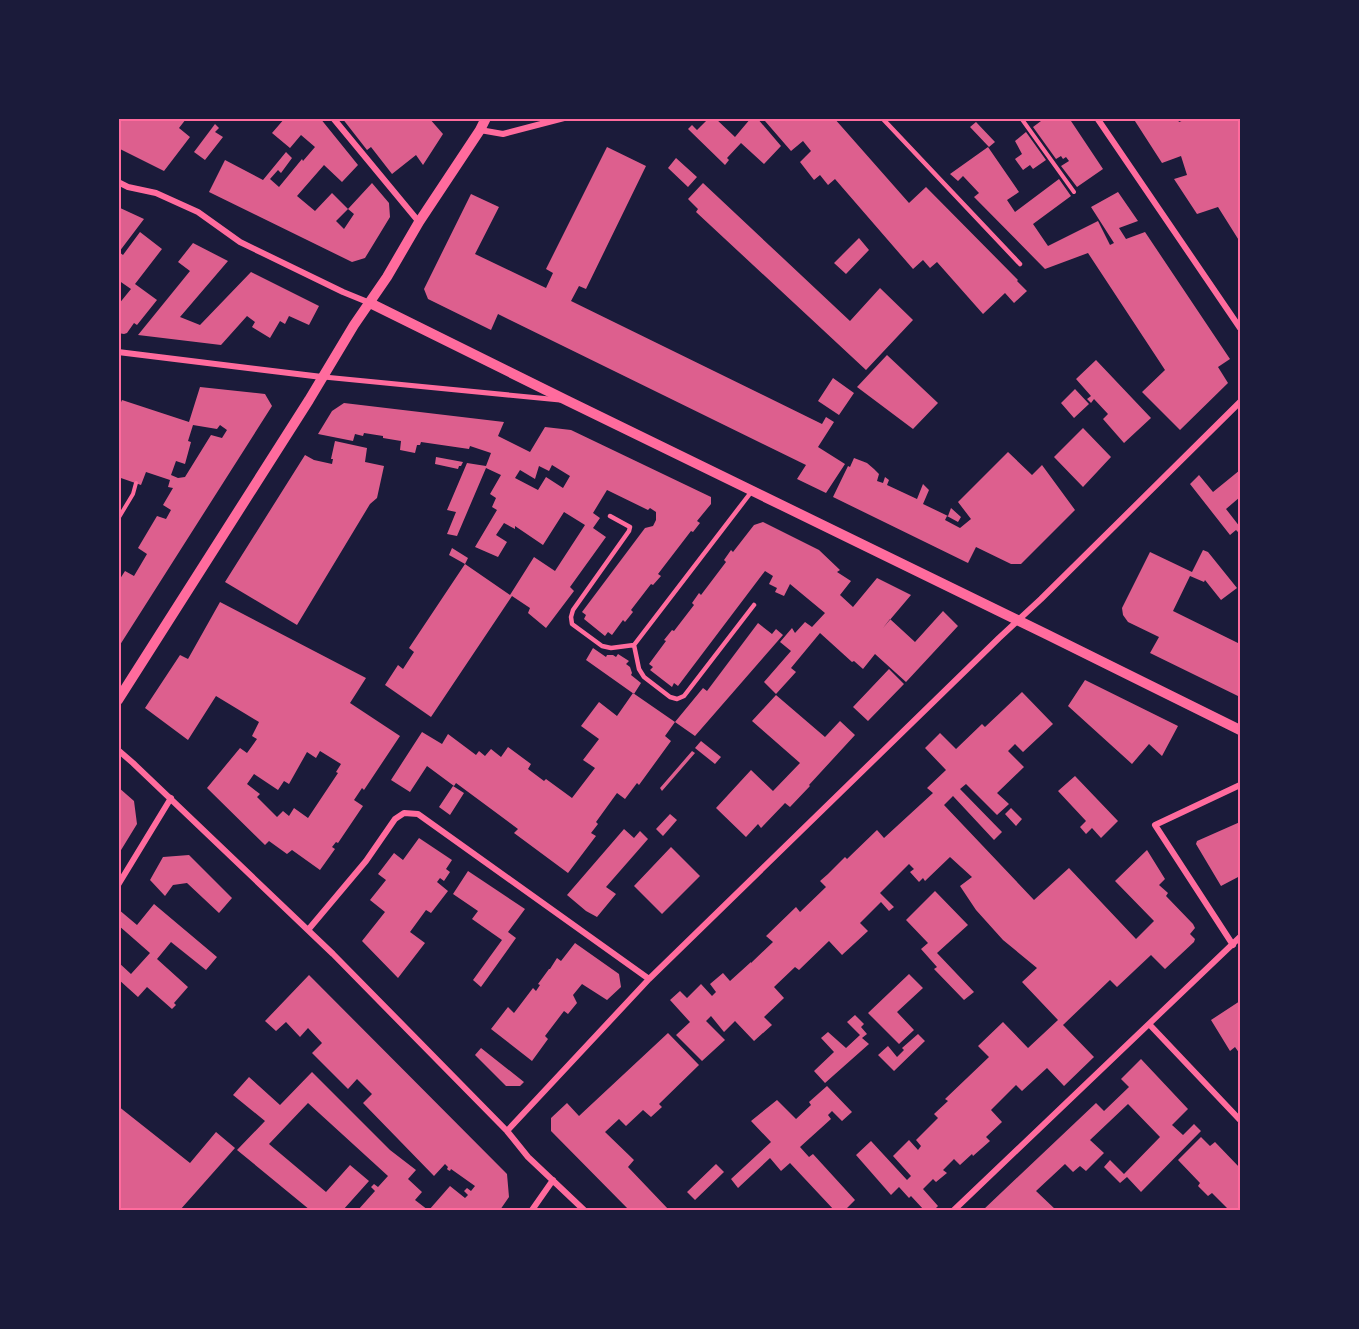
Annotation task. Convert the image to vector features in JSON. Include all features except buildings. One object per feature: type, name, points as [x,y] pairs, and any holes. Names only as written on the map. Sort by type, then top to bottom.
[{"type":"street","points":[[333,118],[419,222]]},
{"type":"street","points":[[118,700],[486,118]]},
{"type":"street","points":[[480,130],[503,134],[564,118]]},
{"type":"street","points":[[1097,118],[1240,328]]},
{"type":"street","points":[[118,182],[128,187],[156,193],[198,212],[240,242],[342,292],[370,303],[1240,730]]},
{"type":"street","points":[[118,352],[322,377],[568,401]]},
{"type":"street","points":[[507,1131],[649,979],[1041,599],[1240,402]]},
{"type":"street","points":[[118,750],[308,930],[507,1131],[528,1156],[584,1210]]},
{"type":"street","points":[[1233,945],[1155,825],[1240,785]]},
{"type":"street","points":[[118,885],[171,798]]},
{"type":"street","points":[[308,930],[366,861],[395,819],[404,813],[418,814],[649,979]]},
{"type":"street","points":[[954,1210],[1240,937]]},
{"type":"street","points":[[1149,1024],[1240,1120]]},
{"type":"street","points":[[532,1210],[553,1180]]},
{"type":"lane","points":[[882,118],[1020,264]]},
{"type":"lane","points":[[610,516],[630,527],[629,531],[571,616],[572,624],[602,646],[611,648],[634,645],[752,490]]},
{"type":"lane","points":[[634,645],[639,669],[644,677],[670,697],[677,699],[684,696],[754,605]]},
{"type":"path","points":[[1021,118],[1074,192]]},
{"type":"path","points":[[118,519],[133,494],[136,483]]}]
